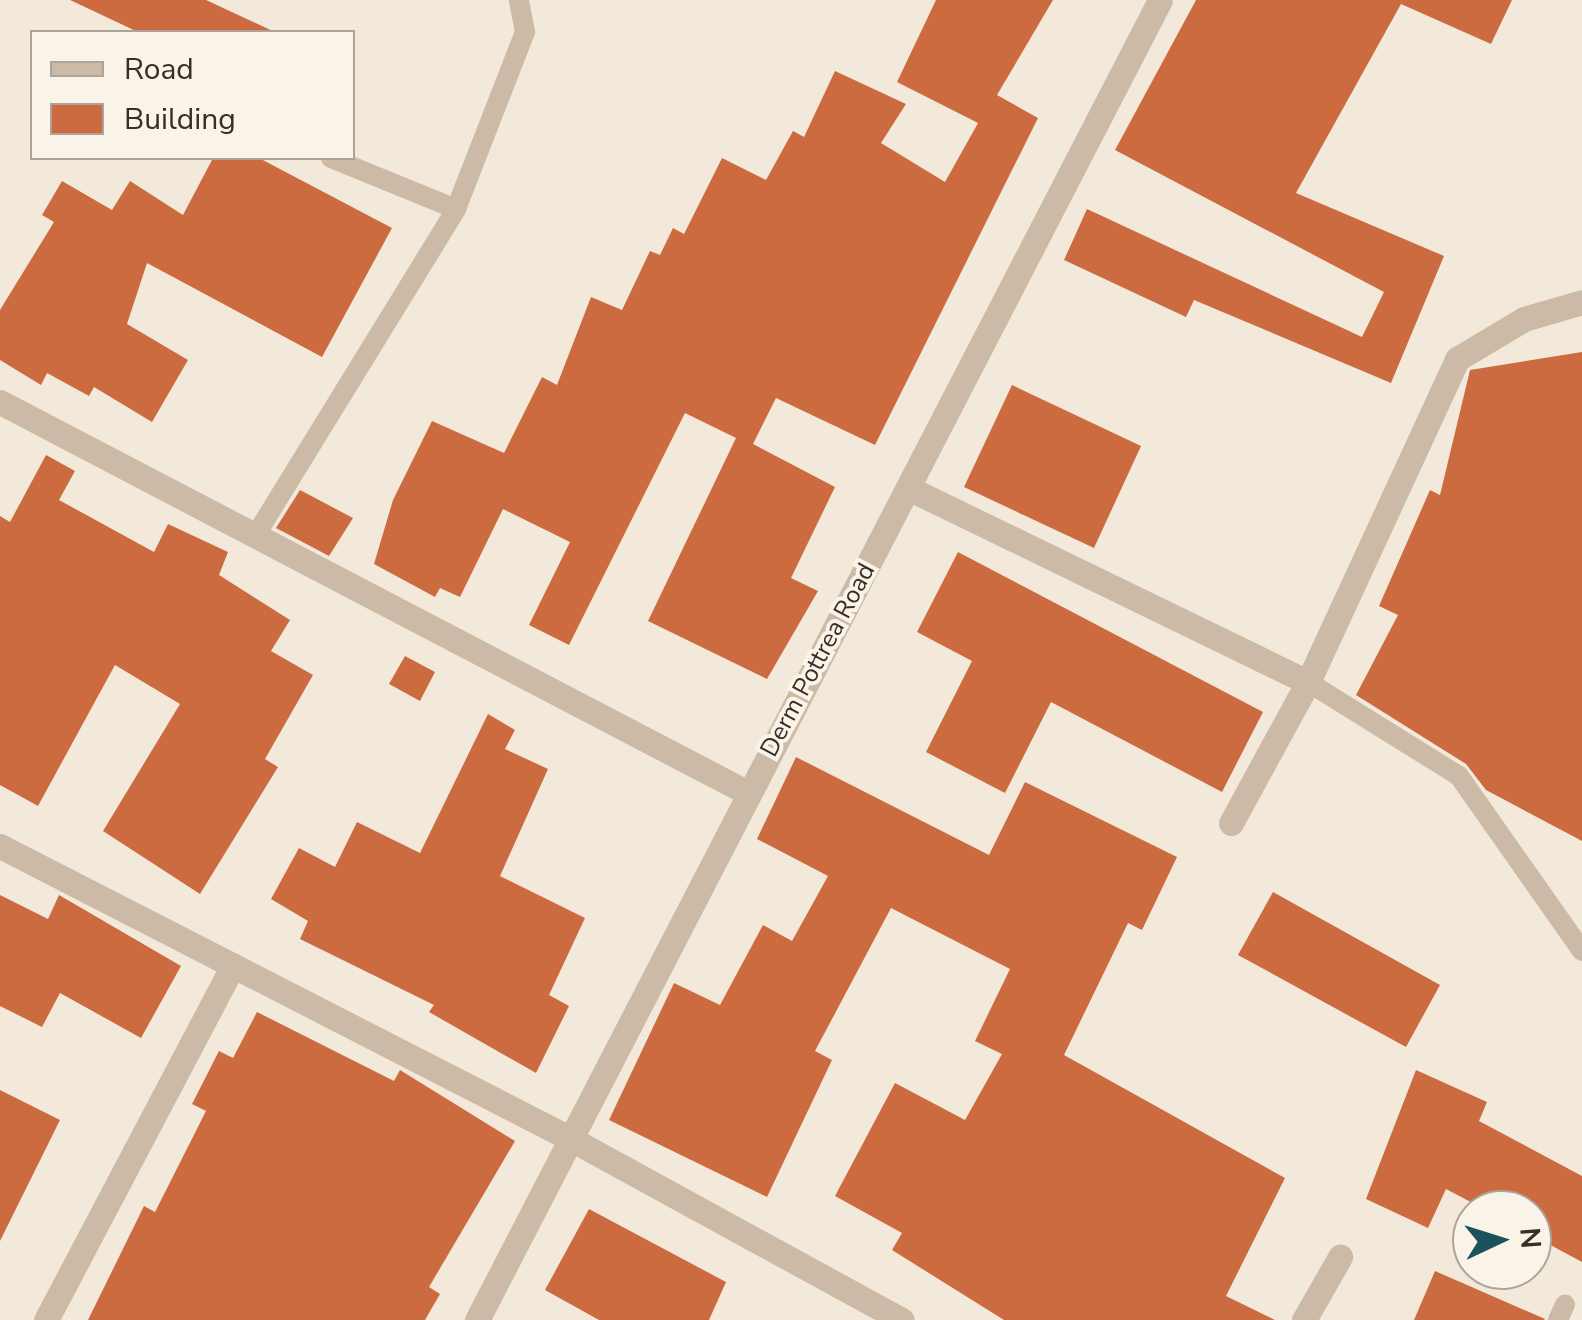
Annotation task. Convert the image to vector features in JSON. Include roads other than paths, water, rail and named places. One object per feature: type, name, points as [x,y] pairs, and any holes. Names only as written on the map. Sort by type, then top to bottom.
[{"type":"street","name":"Derm Pottrea Road","points":[[478,1320],[1160,0]]},
{"type":"street","points":[[1231,824],[1308,682],[1456,359],[1524,319],[1582,302]]},
{"type":"street","points":[[0,402],[748,793]]},
{"type":"street","points":[[908,488],[1308,682]]},
{"type":"street","points":[[0,846],[571,1139],[888,1316]]},
{"type":"street","points":[[46,1320],[233,965]]},
{"type":"street","points":[[1304,1320],[1340,1258]]},
{"type":"lane","points":[[256,533],[456,209],[525,32],[519,0]]},
{"type":"lane","points":[[336,160],[456,209]]},
{"type":"lane","points":[[1308,682],[1459,776],[1582,951]]}]
